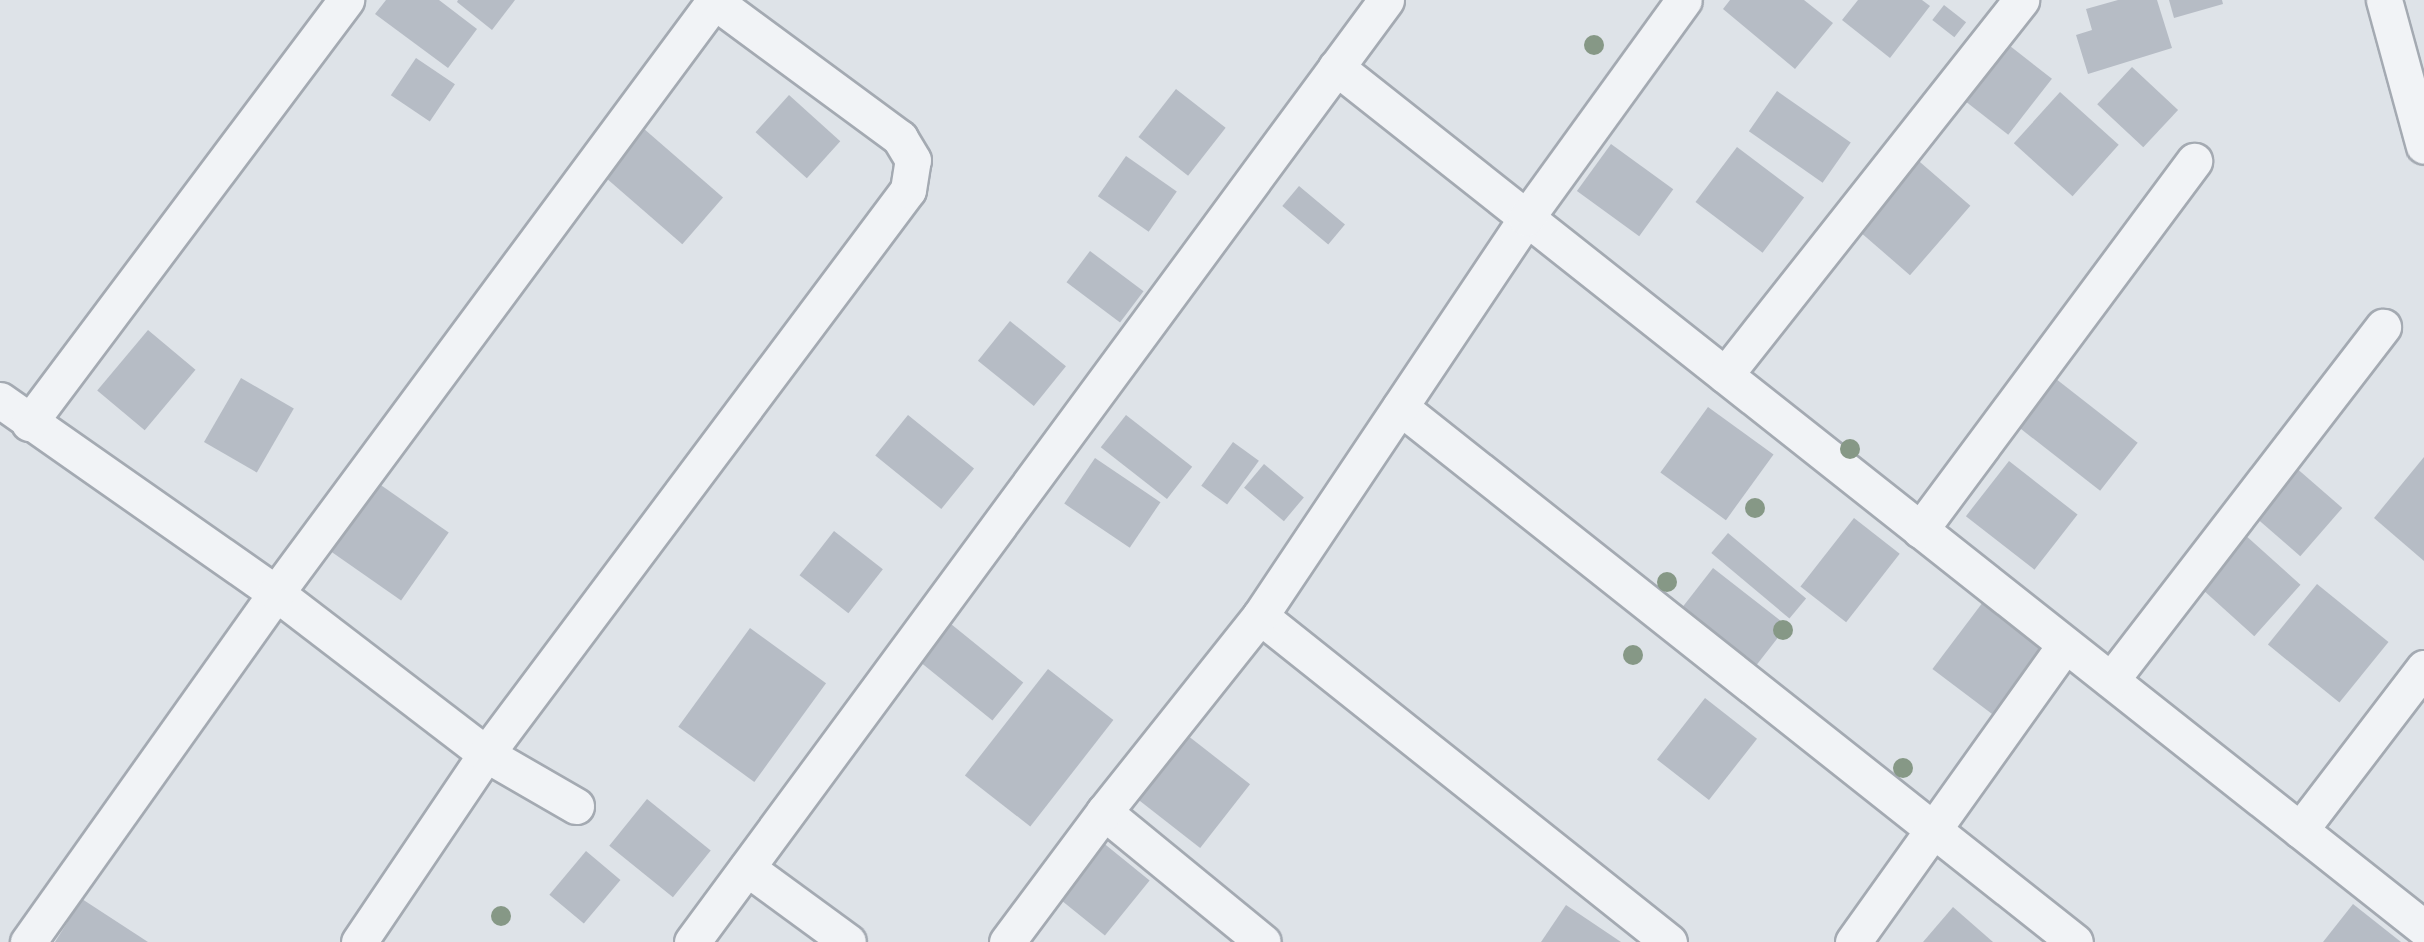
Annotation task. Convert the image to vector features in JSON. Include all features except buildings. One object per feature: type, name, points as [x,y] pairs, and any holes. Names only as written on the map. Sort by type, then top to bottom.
[{"type":"street","points":[[29,423],[346,0]]},
{"type":"street","points":[[28,942],[276,593],[714,0],[900,138],[913,160],[908,190],[486,754],[359,942]]},
{"type":"street","points":[[692,942],[1386,0]]},
{"type":"street","points":[[1007,942],[1104,812],[1260,616],[1526,218],[1685,0]]},
{"type":"street","points":[[1725,375],[2021,0]]},
{"type":"street","points":[[2384,0],[2424,146]]},
{"type":"street","points":[[1336,67],[2424,928]]},
{"type":"street","points":[[1920,530],[2194,161]]},
{"type":"street","points":[[2111,680],[2383,327]]},
{"type":"street","points":[[0,400],[29,423],[276,593],[486,754],[576,806]]},
{"type":"street","points":[[1400,407],[2075,942]]},
{"type":"street","points":[[1260,616],[1669,942]]},
{"type":"street","points":[[1853,942],[2065,645]]},
{"type":"street","points":[[2301,830],[2424,668]]},
{"type":"street","points":[[1104,812],[1263,942]]},
{"type":"street","points":[[747,869],[848,942]]}]
